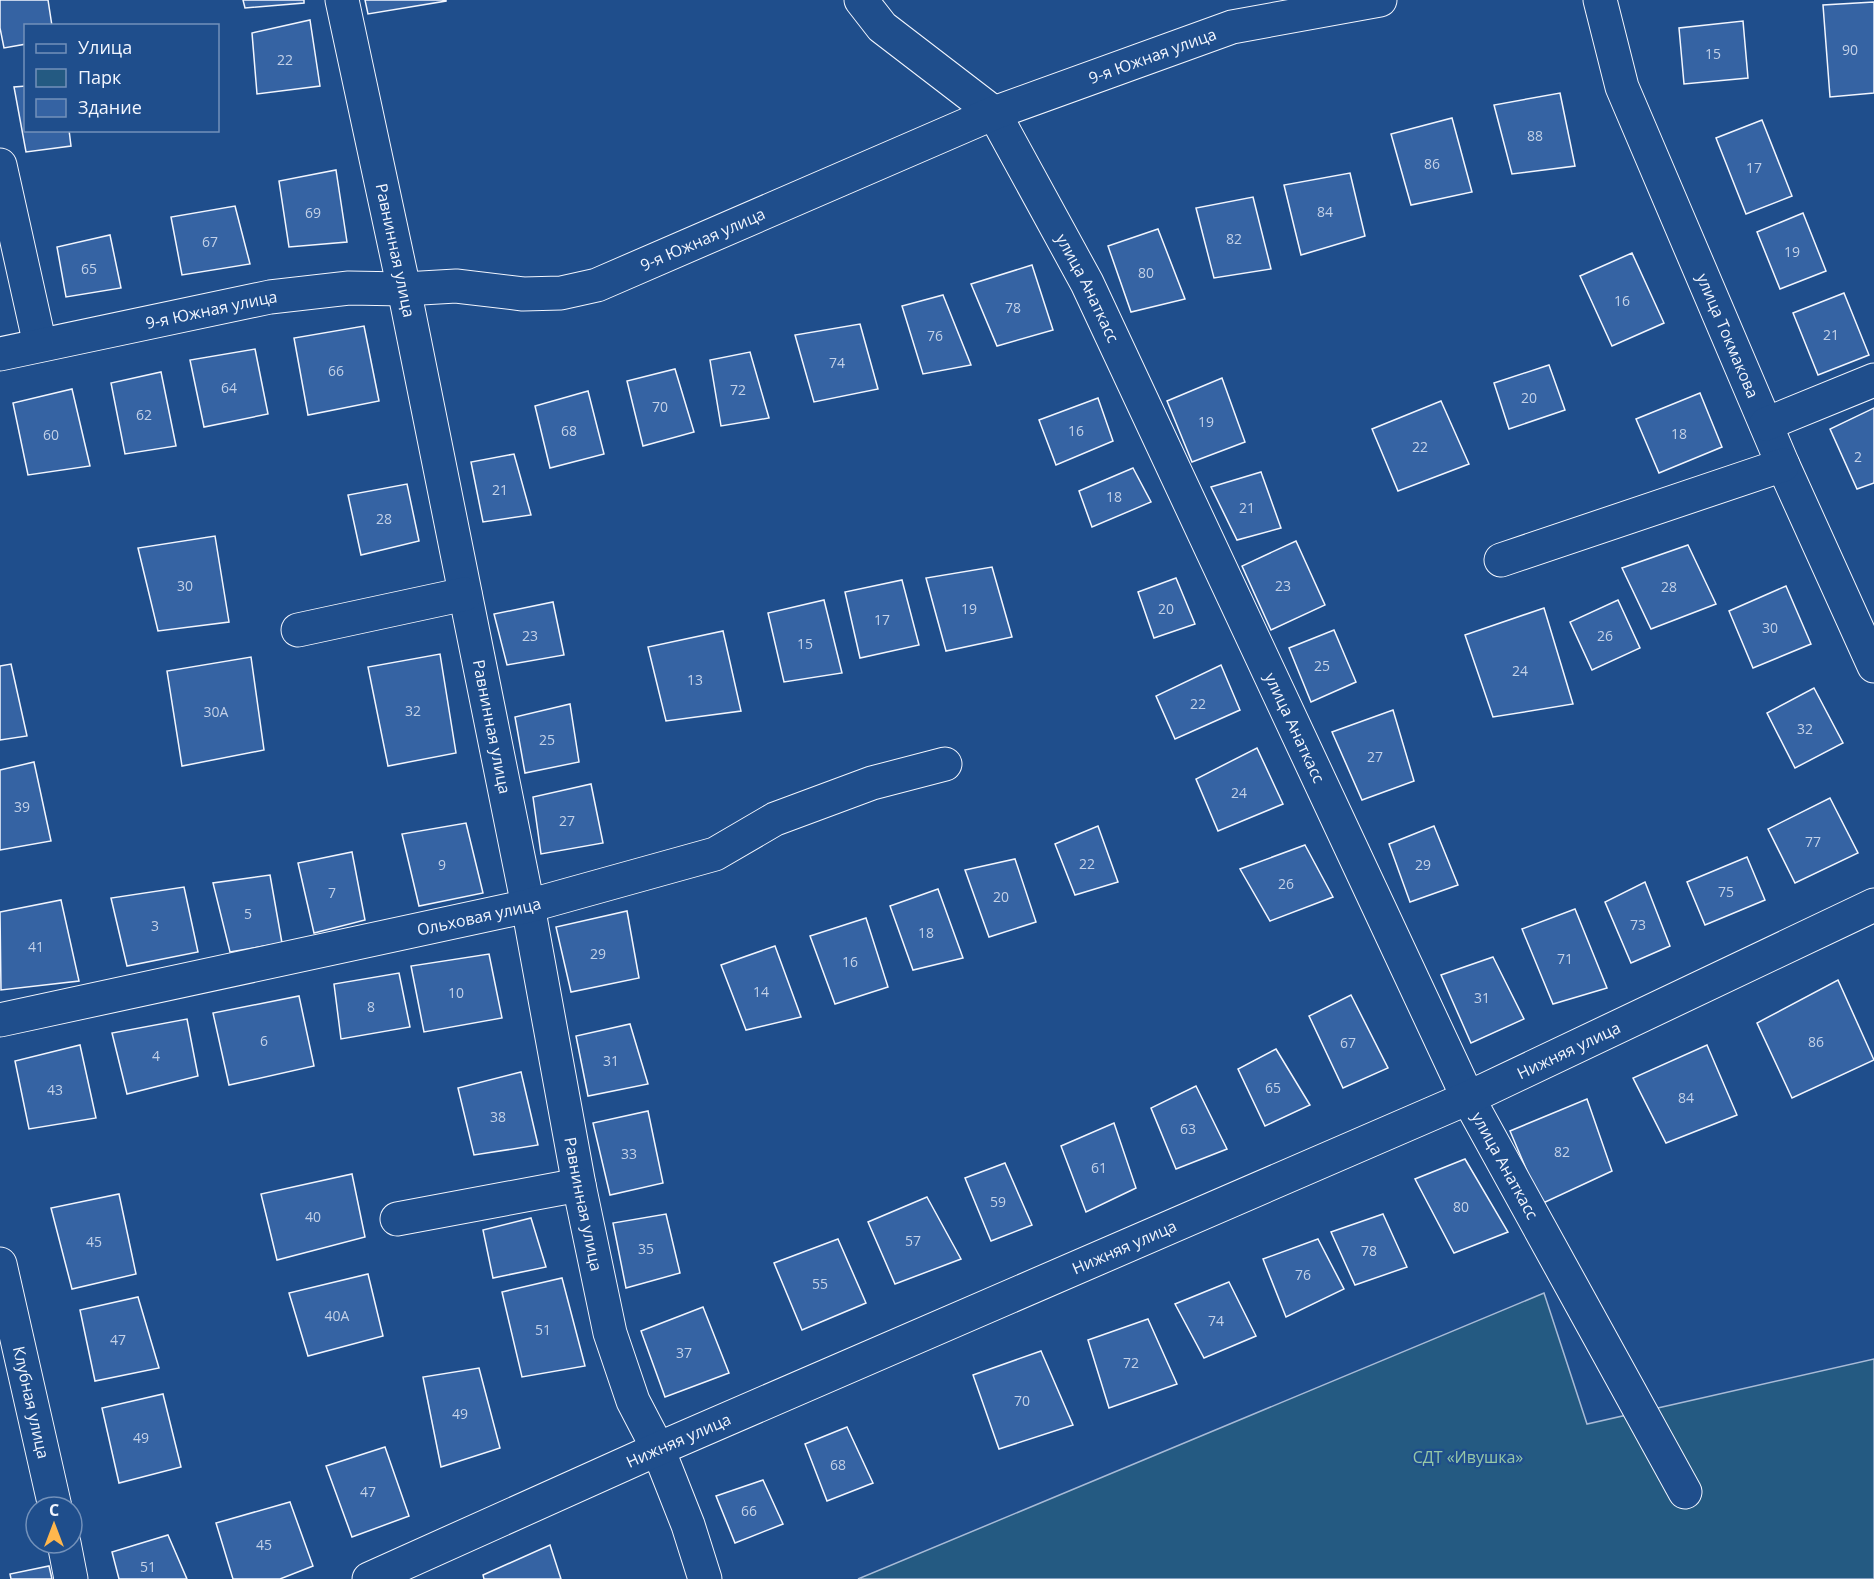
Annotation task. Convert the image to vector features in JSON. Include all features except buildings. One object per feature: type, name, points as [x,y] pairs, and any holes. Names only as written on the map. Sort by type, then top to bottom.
[{"type":"street","name":"Равнинная улица","points":[[342,0],[404,289],[528,906],[579,1185],[610,1333],[633,1401],[658,1449],[688,1524],[705,1579]]},
{"type":"street","name":"улица Анаткасс","points":[[861,0],[882,27],[994,113],[1087,283],[1468,1098],[1685,1492]]},
{"type":"street","name":"9-я Южная улица","points":[[0,354],[270,297],[349,288],[404,289],[456,286],[523,294],[561,293],[597,285],[1231,13],[1380,0]]},
{"type":"street","name":"улица Токмакова","points":[[1600,0],[1622,87],[1783,465],[1874,666]]},
{"type":"street","points":[[0,165],[40,345]]},
{"type":"street","points":[[1766,424],[1874,380]]},
{"type":"street","points":[[1502,560],[1783,465]]},
{"type":"street","points":[[298,630],[465,594]]},
{"type":"street","name":"Ольховая улица","points":[[0,1020],[528,906],[715,854],[775,819],[872,783],[945,764]]},
{"type":"street","name":"Нижняя улица","points":[[369,1579],[658,1449],[1468,1098],[1874,905]]},
{"type":"street","points":[[397,1219],[579,1185]]},
{"type":"street","name":"Клубная улица","points":[[0,1264],[52,1495]]},
{"type":"street","points":[[66,1555],[71,1579]]},
{"type":"green space","name":"СДТ «Ивушка»","points":[[1544,1293],[1587,1424],[1874,1359],[1874,1579],[858,1579]]}]
